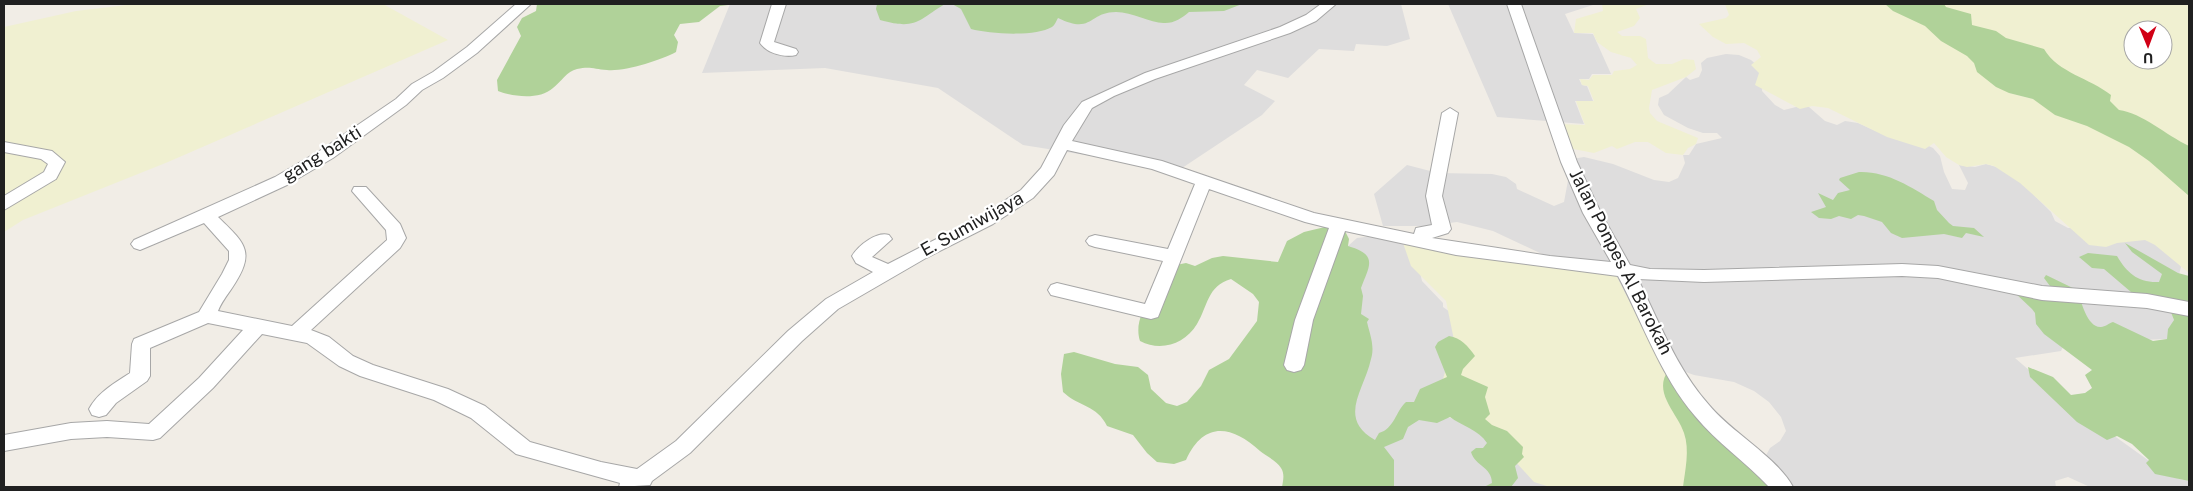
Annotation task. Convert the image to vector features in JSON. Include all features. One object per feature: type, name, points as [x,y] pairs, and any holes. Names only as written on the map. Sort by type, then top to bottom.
[{"type":"street","name":"gang bakti","points":[[140,244],[280,181],[327,154],[401,102],[417,86],[438,75],[472,50],[524,4]]},
{"type":"street","points":[[779,4],[767,43],[772,48],[791,52]]},
{"type":"street","name":"E. Sumiwijaya","points":[[636,483],[683,447],[766,367],[795,336],[832,304],[987,220],[1027,194],[1048,171],[1072,125],[1087,105],[1109,93],[1285,30],[1312,18],[1329,4]]},
{"type":"street","name":"Jalan Ponpes Al Barokah","points":[[1514,4],[1564,148],[1592,213],[1624,270],[1654,334],[1700,409],[1726,436],[1767,469],[1782,487]]},
{"type":"street","points":[[1424,242],[1422,232],[1442,229],[1434,196],[1450,113]]},
{"type":"street","points":[[1063,144],[1156,165],[1311,218],[1424,242],[1550,262],[1624,270],[1650,275],[1681,276],[1902,270],[1938,272],[2042,293],[2147,301],[2189,309]]},
{"type":"street","points":[[4,147],[46,155],[57,162],[50,175],[4,204]]},
{"type":"street","points":[[1057,290],[1151,312],[1204,181]]},
{"type":"street","points":[[296,333],[394,244],[397,238],[394,228],[360,191]]},
{"type":"street","points":[[207,215],[235,244],[240,255],[238,266],[209,304],[207,316]]},
{"type":"street","points":[[1294,365],[1304,320],[1339,224]]},
{"type":"street","points":[[883,239],[861,256],[862,259],[888,272]]},
{"type":"street","points":[[1095,241],[1174,257]]},
{"type":"street","points":[[99,408],[109,398],[140,376],[140,344],[207,316],[296,333],[322,342],[346,361],[367,372],[441,394],[478,412],[523,448],[636,483]]},
{"type":"street","points":[[4,443],[71,432],[108,429],[153,432],[206,383],[259,325]]},
{"type":"shaded area","points":[[730,4],[1401,4],[1410,39],[1387,46],[1356,44],[1354,51],[1319,49],[1288,78],[1257,70],[1244,85],[1275,101],[1262,115],[1179,170],[1023,145],[938,88],[825,68],[702,73]]},
{"type":"shaded area","points":[[1448,4],[1596,4],[1565,14],[1574,33],[1593,34],[1611,74],[1592,74],[1589,79],[1579,79],[1582,85],[1587,86],[1593,101],[1575,101],[1584,124],[1497,117]]},
{"type":"shaded area","points":[[1726,54],[1739,55],[1751,60],[1759,67],[1763,76],[1762,91],[1775,105],[1784,110],[1796,107],[1809,107],[1825,121],[1837,125],[1845,121],[1858,123],[1876,131],[1920,142],[1933,148],[1940,156],[1944,172],[1952,189],[1965,190],[1968,183],[1959,165],[1975,167],[1986,164],[2010,171],[2051,212],[2055,221],[2068,228],[2123,225],[2178,258],[2181,267],[2170,310],[2174,320],[2167,339],[2057,343],[2063,347],[2061,351],[2015,358],[2030,371],[2034,381],[2072,415],[2113,435],[2159,468],[2179,479],[2189,481],[2189,487],[2090,487],[2068,477],[2055,481],[2056,487],[1756,487],[1764,459],[1770,448],[1780,441],[1786,431],[1781,417],[1769,402],[1754,391],[1734,382],[1694,375],[1672,367],[1557,261],[1493,231],[1457,222],[1426,226],[1383,226],[1374,194],[1407,165],[1438,173],[1492,174],[1506,177],[1516,184],[1517,189],[1554,206],[1564,202],[1572,159],[1584,157],[1613,164],[1654,180],[1669,182],[1678,178],[1685,163],[1683,155],[1689,155],[1696,144],[1722,138],[1717,133],[1703,133],[1688,128],[1664,115],[1658,105],[1659,98],[1668,94],[1686,77],[1690,80],[1699,77],[1702,70],[1701,63],[1707,58]]},
{"type":"shaded area","points":[[1372,236],[1424,242],[1419,268],[1422,281],[1443,303],[1443,307],[1457,317],[1462,330],[1436,415],[1474,423],[1553,487],[1373,487],[1337,409],[1348,246],[1357,238]]},
{"type":"green space","points":[[135,4],[383,4],[448,40],[168,162],[23,220],[4,232],[4,27],[76,11]]},
{"type":"green space","points":[[537,4],[736,4],[720,6],[699,22],[680,24],[674,35],[678,42],[676,52],[642,65],[614,70],[589,68],[573,70],[548,92],[534,96],[511,95],[498,91],[497,80],[521,36],[517,27],[522,18],[536,11]]},
{"type":"green space","points":[[877,4],[945,4],[916,22],[901,24],[880,20],[876,9]]},
{"type":"green space","points":[[952,4],[1242,4],[1224,11],[1189,12],[1178,20],[1169,23],[1154,22],[1116,12],[1100,15],[1084,24],[1069,23],[1058,18],[1053,26],[1044,30],[1012,34],[971,29],[961,9]]},
{"type":"green space","points":[[1602,4],[1649,4],[1636,9],[1640,18],[1634,26],[1617,32],[1622,36],[1640,36],[1646,39],[1648,58],[1656,64],[1672,64],[1684,59],[1694,60],[1696,69],[1686,77],[1652,90],[1649,108],[1650,113],[1657,121],[1698,138],[1696,144],[1688,148],[1683,155],[1666,153],[1648,142],[1635,142],[1617,149],[1612,146],[1594,153],[1568,148],[1558,124],[1585,125],[1576,101],[1594,101],[1588,86],[1582,85],[1580,79],[1589,80],[1593,75],[1612,75],[1614,71],[1630,69],[1637,65],[1631,58],[1611,52],[1597,42],[1593,33],[1574,33],[1576,19],[1603,11]]},
{"type":"green space","points":[[1725,4],[1891,4],[1950,37],[2009,93],[2033,99],[2101,127],[2189,188],[2189,273],[2155,245],[2145,240],[2117,243],[2106,247],[2089,245],[2020,183],[1994,166],[1986,164],[1967,167],[1959,165],[1946,157],[1934,143],[1925,149],[1887,137],[1828,108],[1812,106],[1800,109],[1755,85],[1759,73],[1751,65],[1761,57],[1757,50],[1744,43],[1726,44],[1713,37],[1699,24],[1726,18],[1729,15]]},
{"type":"green space","points":[[1885,4],[1944,4],[1946,7],[1971,14],[1972,25],[1996,31],[2006,38],[2044,49],[2057,64],[2111,95],[2110,101],[2119,110],[2136,115],[2189,146],[2189,196],[2149,161],[2129,147],[2087,126],[2055,115],[2033,99],[2009,93],[1996,87],[1977,72],[1974,63],[1967,56],[1941,41],[1925,26],[1893,11]]},
{"type":"green space","points":[[1925,4],[2189,4],[2189,149],[1972,40]]},
{"type":"green space","points":[[1859,172],[1879,174],[1908,185],[1934,201],[1937,210],[1953,226],[1974,228],[1984,237],[1966,233],[1962,238],[1944,234],[1902,238],[1891,233],[1882,222],[1864,216],[1858,215],[1851,219],[1839,216],[1831,219],[1819,218],[1811,212],[1826,207],[1818,193],[1833,200],[1838,193],[1850,190],[1839,180],[1840,178]]},
{"type":"green space","points":[[1325,227],[1345,231],[1349,239],[1348,246],[1364,253],[1368,257],[1369,262],[1361,288],[1363,296],[1361,314],[1369,319],[1367,322],[1372,340],[1372,354],[1356,403],[1357,423],[1364,432],[1375,440],[1379,433],[1388,428],[1406,402],[1414,402],[1420,389],[1447,377],[1435,347],[1438,342],[1449,336],[1453,337],[1464,343],[1475,356],[1463,369],[1461,375],[1488,387],[1485,397],[1490,414],[1485,419],[1492,425],[1507,431],[1523,447],[1522,454],[1524,457],[1515,466],[1518,478],[1511,487],[1484,487],[1492,483],[1491,478],[1489,473],[1476,461],[1471,452],[1476,448],[1483,448],[1487,443],[1475,431],[1450,417],[1437,423],[1419,420],[1408,427],[1403,439],[1384,447],[1394,460],[1394,487],[1282,487],[1283,475],[1279,465],[1239,436],[1229,432],[1219,431],[1210,433],[1201,438],[1193,447],[1186,460],[1174,464],[1157,462],[1133,435],[1107,426],[1103,419],[1093,410],[1063,392],[1061,374],[1064,354],[1074,352],[1115,364],[1138,367],[1148,375],[1151,389],[1166,403],[1177,406],[1187,402],[1201,386],[1209,370],[1229,359],[1257,321],[1259,302],[1253,294],[1231,279],[1217,286],[1209,297],[1197,324],[1186,337],[1164,346],[1156,346],[1140,341],[1138,331],[1143,310],[1176,265],[1186,263],[1195,266],[1212,258],[1223,256],[1278,262],[1287,241],[1304,232]]},
{"type":"green space","points":[[1403,243],[1616,275],[1666,374],[1707,487],[1550,487],[1534,482],[1502,447],[1461,414],[1443,379],[1454,340],[1446,301],[1411,266]]},
{"type":"green space","points":[[2125,243],[2178,273],[2189,276],[2189,481],[2155,474],[2146,463],[2149,460],[2132,444],[2117,436],[2107,440],[2077,422],[2030,377],[2028,367],[2053,377],[2071,395],[2085,393],[2092,388],[2085,375],[2092,370],[2044,334],[2036,324],[2035,313],[2013,291],[2053,290],[2044,278],[2046,275],[2077,290],[2085,313],[2096,326],[2102,327],[2113,322],[2153,341],[2167,339],[2168,329],[2174,320],[2170,310],[2131,292],[2104,269],[2092,268],[2079,257],[2088,253],[2117,256],[2134,276],[2145,281],[2159,282],[2162,274],[2132,252]]},
{"type":"green space","points":[[1666,374],[1767,470],[1779,487],[1683,487],[1687,446],[1681,426],[1665,397],[1663,382]]}]
